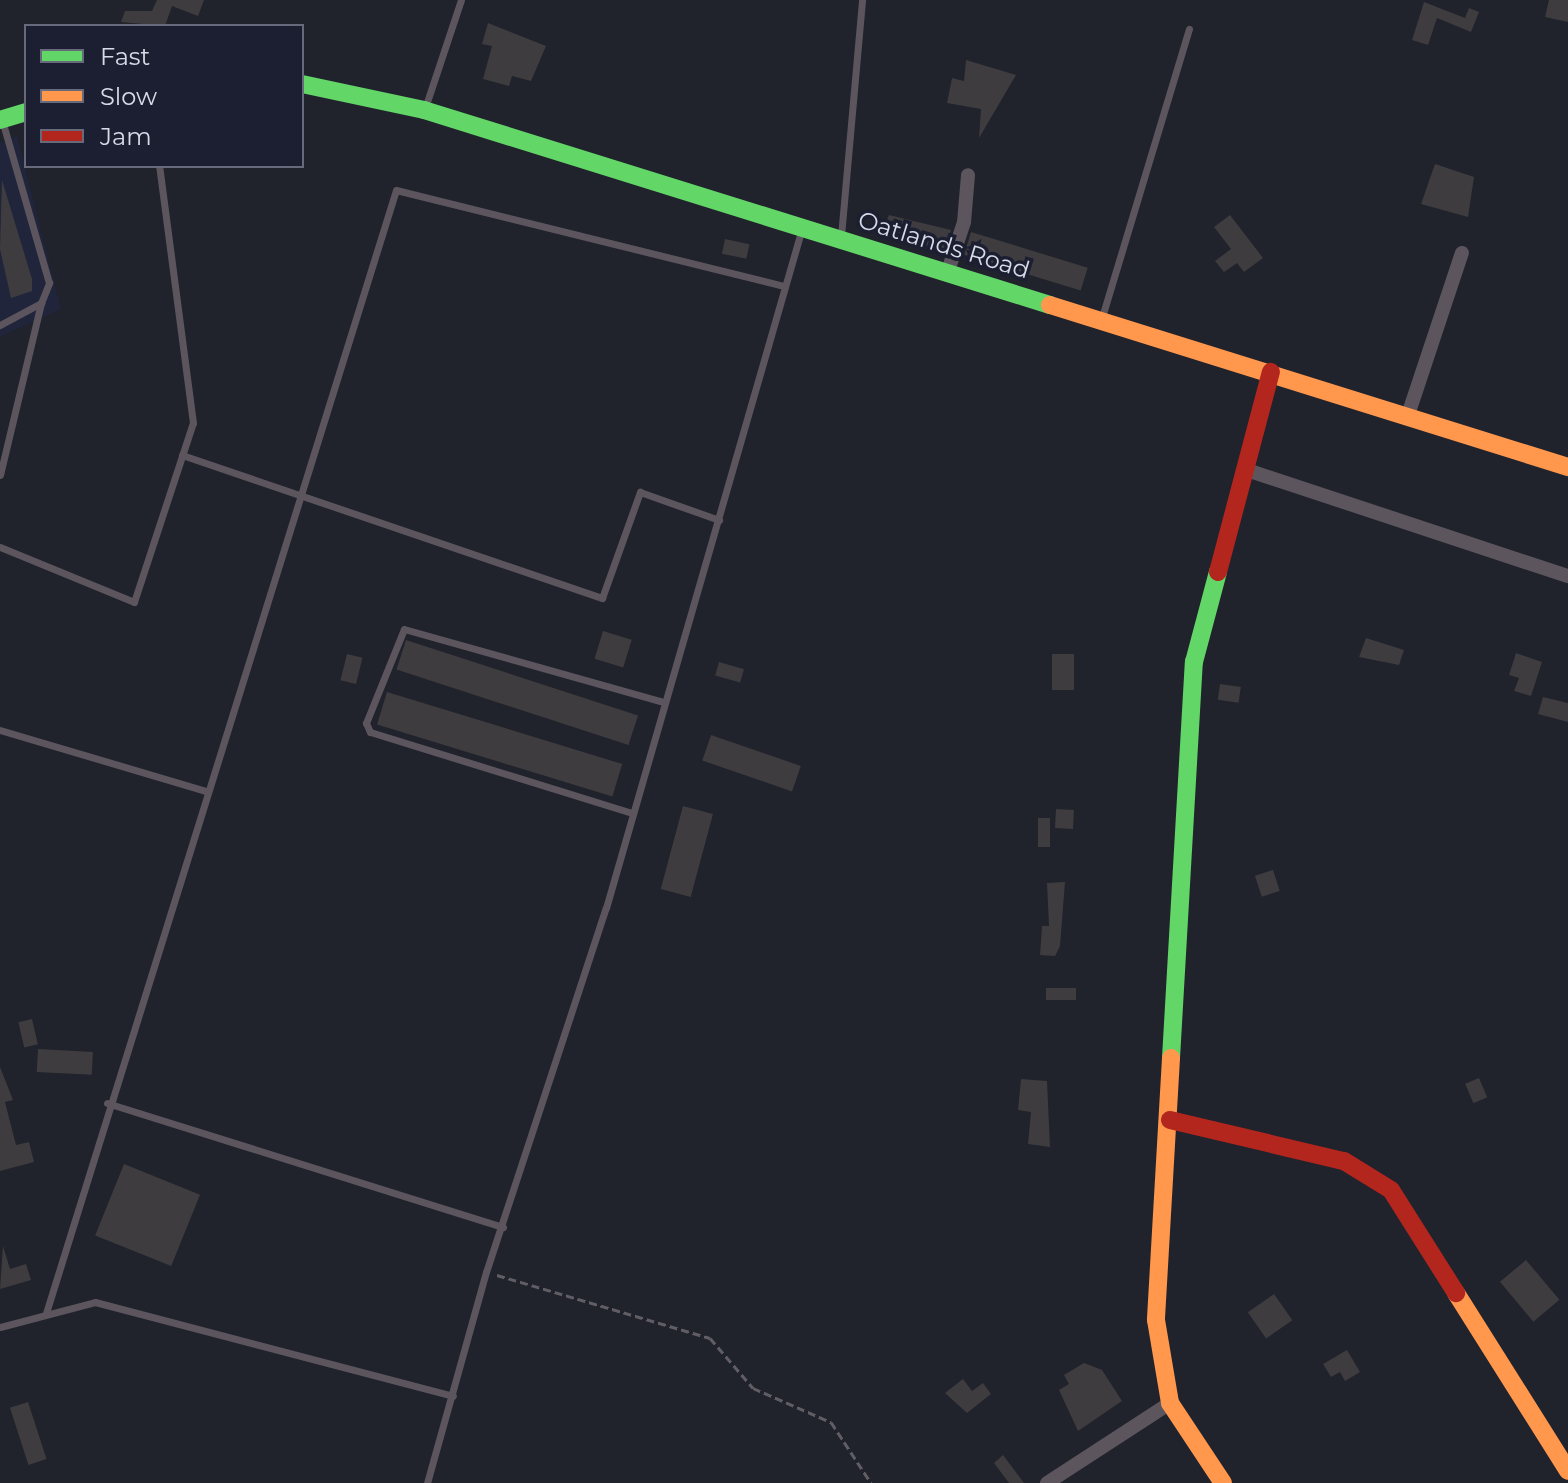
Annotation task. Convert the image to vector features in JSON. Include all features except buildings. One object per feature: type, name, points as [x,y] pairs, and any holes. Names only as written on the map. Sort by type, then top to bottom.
[{"type":"street","name":"Oatlands Road","points":[[304,84],[424,110],[948,271],[1568,467]]},
{"type":"street","points":[[1,120],[24,113]]},
{"type":"street","points":[[948,271],[964,222],[968,175]]},
{"type":"street","points":[[1407,418],[1462,253]]},
{"type":"street","points":[[1223,1483],[1170,1403],[1156,1335],[1194,662],[1271,372]]},
{"type":"street","points":[[1247,470],[1568,576]]},
{"type":"street","points":[[1170,1120],[1344,1161],[1391,1190],[1568,1471]]},
{"type":"street","points":[[1047,1483],[1170,1403]]},
{"type":"lane","points":[[424,110],[461,0]]},
{"type":"lane","points":[[841,238],[862,0]]},
{"type":"lane","points":[[1101,320],[1189,29]]},
{"type":"lane","points":[[0,475],[41,303],[49,283],[1,120]]},
{"type":"lane","points":[[0,547],[134,602],[193,423],[159,168]]},
{"type":"lane","points":[[46,1313],[107,1103],[297,491],[396,190],[784,286]]},
{"type":"lane","points":[[427,1483],[486,1272],[503,1227],[632,813],[803,226]]},
{"type":"lane","points":[[0,325],[41,303]]},
{"type":"lane","points":[[182,455],[297,491],[602,598],[640,492],[719,520]]},
{"type":"lane","points":[[632,813],[370,732],[366,723],[404,629],[663,702]]},
{"type":"lane","points":[[0,730],[206,791]]},
{"type":"lane","points":[[107,1103],[503,1227]]},
{"type":"lane","points":[[0,1327],[95,1302],[453,1396]]},
{"type":"path","points":[[486,1272],[710,1338],[753,1388],[831,1422],[871,1483]]},
{"type":"shaded area","points":[[17,136],[61,309],[0,337],[0,143]]},
{"type":"traffic: fast","points":[[304,84],[424,110],[1050,305]]},
{"type":"traffic: fast","points":[[0,120],[24,113]]},
{"type":"traffic: fast","points":[[1171,1058],[1194,662],[1218,572]]},
{"type":"traffic: slow","points":[[1050,305],[1568,467]]},
{"type":"traffic: slow","points":[[1171,1058],[1156,1320],[1170,1403],[1223,1483]]},
{"type":"traffic: slow","points":[[1456,1293],[1568,1471]]},
{"type":"traffic: jam","points":[[1218,572],[1271,372]]},
{"type":"traffic: jam","points":[[1170,1120],[1344,1161],[1391,1190],[1456,1293]]}]
